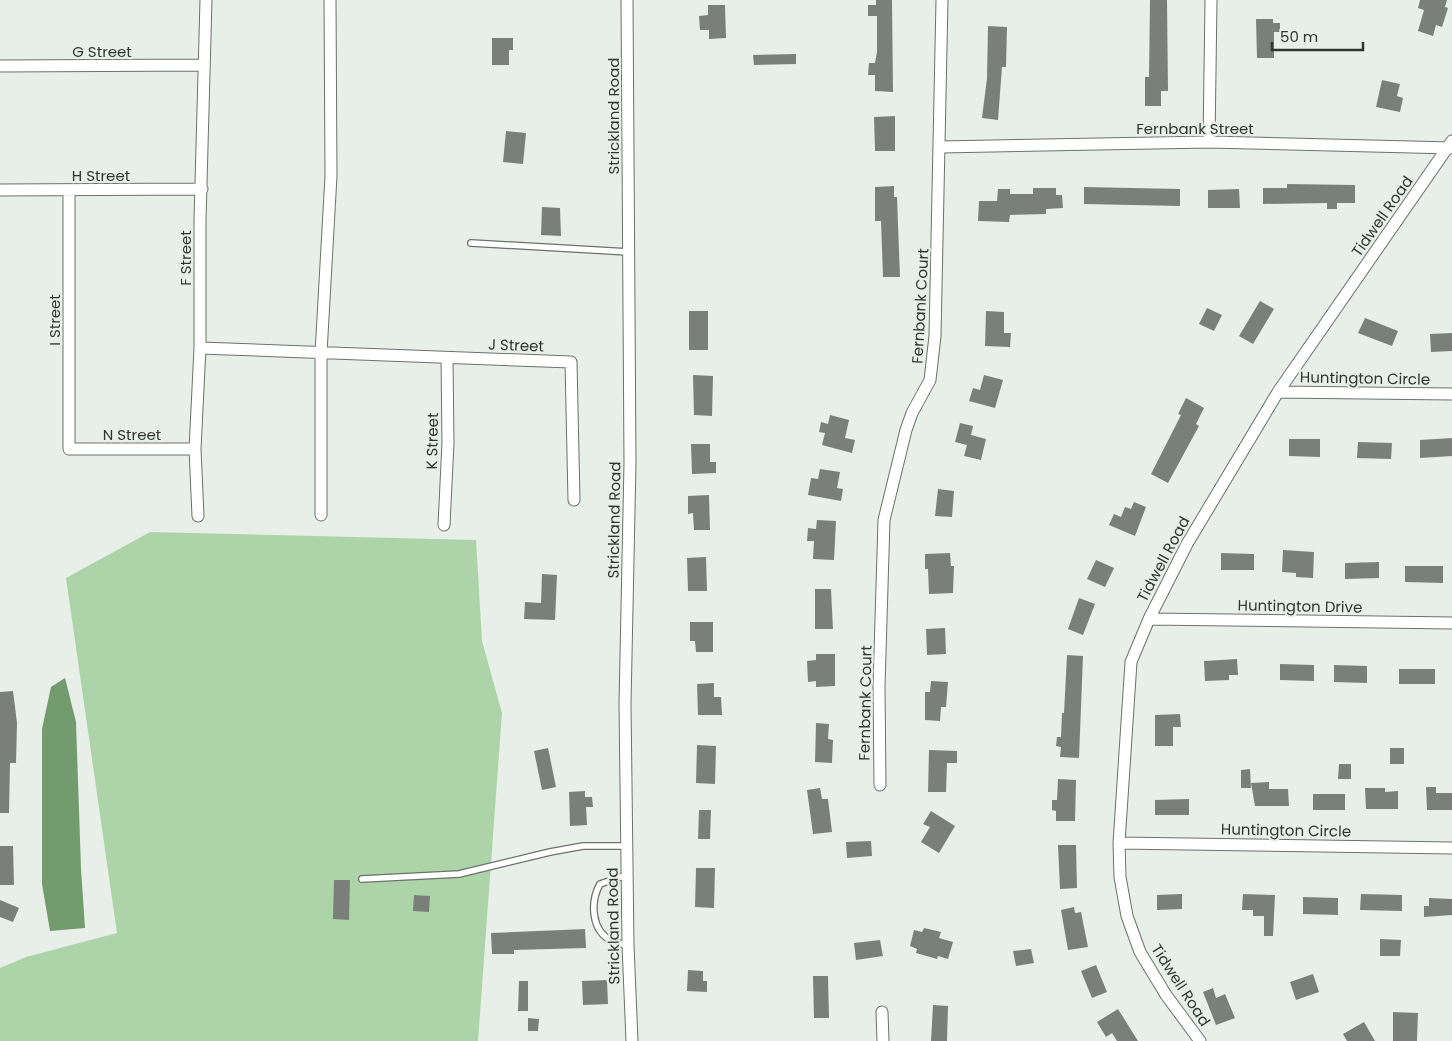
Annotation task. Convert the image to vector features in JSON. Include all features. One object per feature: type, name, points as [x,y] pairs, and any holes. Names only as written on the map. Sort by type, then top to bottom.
[{"type":"street","name":"F Street","points":[[198,516],[195,449],[200,348],[206,0]]},
{"type":"street","points":[[321,515],[322,353],[331,176],[330,0]]},
{"type":"street","name":"Strickland Road","points":[[627,0],[630,463],[625,704],[628,945],[632,1041]]},
{"type":"street","name":"Fernbank Court","points":[[880,785],[879,686],[884,520],[906,430],[912,413],[930,380],[935,336],[941,147],[942,0]]},
{"type":"street","points":[[1209,142],[1211,0]]},
{"type":"street","name":"G Street","points":[[0,66],[204,66]]},
{"type":"street","name":"Fernbank Street","points":[[941,147],[1209,142],[1451,145]]},
{"type":"street","name":"Tidwell Road","points":[[1200,1041],[1166,994],[1140,952],[1127,916],[1120,877],[1120,843],[1131,662],[1149,619],[1187,544],[1278,392],[1451,145]]},
{"type":"street","name":"H Street","points":[[0,190],[202,189]]},
{"type":"street","name":"I Street","points":[[69,190],[69,449]]},
{"type":"street","points":[[200,348],[322,353]]},
{"type":"street","name":"J Street","points":[[322,353],[571,362],[574,500]]},
{"type":"street","name":"K Street","points":[[444,524],[448,443],[447,358]]},
{"type":"street","name":"Huntington Circle","points":[[1278,392],[1452,394]]},
{"type":"street","name":"N Street","points":[[69,449],[195,449]]},
{"type":"street","name":"Huntington Drive","points":[[1149,619],[1452,623]]},
{"type":"street","name":"Huntington Circle","points":[[1120,843],[1452,848]]},
{"type":"street","points":[[882,1012],[883,1041]]},
{"type":"lane","points":[[471,243],[628,252]]},
{"type":"lane","points":[[362,879],[459,874],[583,846],[626,846]]},
{"type":"lane","points":[[627,875],[600,884],[596,891],[592,911],[601,931],[611,940],[628,945]]},
{"type":"shaded area","points":[[150,532],[476,540],[482,641],[502,713],[478,1041],[0,1041],[0,968],[26,957],[117,933],[66,578]]},
{"type":"shaded area","points":[[65,678],[76,722],[85,928],[50,931],[42,884],[42,729],[51,687]]},
{"type":"building","points":[[876,0],[892,0],[893,92],[875,91],[875,75],[868,75],[869,63],[875,63],[877,52],[877,16],[868,16],[868,5],[876,5]]},
{"type":"building","points":[[1150,0],[1167,0],[1168,91],[1161,91],[1161,106],[1145,106],[1145,77],[1149,77]]},
{"type":"building","points":[[1420,0],[1447,0],[1445,7],[1448,8],[1442,27],[1436,25],[1433,36],[1418,31],[1424,10],[1418,8]]},
{"type":"building","points":[[708,5],[725,5],[726,38],[709,39],[709,30],[700,30],[699,16],[708,15]]},
{"type":"building","points":[[1256,19],[1273,19],[1273,23],[1280,23],[1280,32],[1274,32],[1274,58],[1257,58]]},
{"type":"building","points":[[988,26],[1007,27],[1006,67],[1002,67],[998,120],[982,118],[987,78]]},
{"type":"building","points":[[492,38],[513,38],[513,50],[509,50],[509,65],[492,65]]},
{"type":"building","points":[[796,54],[796,64],[754,65],[753,55]]},
{"type":"building","points":[[1382,80],[1400,84],[1397,96],[1403,98],[1400,112],[1376,107]]},
{"type":"building","points":[[895,116],[895,151],[875,151],[874,117]]},
{"type":"building","points":[[506,131],[526,133],[523,164],[503,162]]},
{"type":"building","points":[[1287,184],[1355,185],[1355,203],[1337,203],[1337,209],[1327,209],[1327,203],[1263,204],[1263,188],[1287,188]]},
{"type":"building","points":[[894,186],[894,197],[897,197],[900,277],[883,277],[881,221],[875,221],[875,187]]},
{"type":"building","points":[[1084,187],[1180,189],[1180,206],[1084,204]]},
{"type":"building","points":[[1033,188],[1056,188],[1056,195],[1062,195],[1063,208],[1046,209],[1046,214],[1010,215],[1009,222],[978,221],[979,201],[997,201],[998,189],[1010,189],[1010,194],[1033,194]]},
{"type":"building","points":[[1239,189],[1240,208],[1208,208],[1208,190]]},
{"type":"building","points":[[542,207],[560,208],[561,236],[541,235]]},
{"type":"building","points":[[1260,301],[1274,309],[1253,344],[1239,336]]},
{"type":"building","points":[[1207,308],[1222,315],[1214,331],[1199,324]]},
{"type":"building","points":[[689,311],[708,311],[708,350],[689,350]]},
{"type":"building","points":[[986,311],[1004,312],[1004,333],[1011,333],[1010,347],[985,346]]},
{"type":"building","points":[[1365,318],[1398,331],[1392,346],[1358,333]]},
{"type":"building","points":[[1452,333],[1452,351],[1431,352],[1430,334]]},
{"type":"building","points":[[693,375],[713,376],[712,416],[694,415]]},
{"type":"building","points":[[984,375],[1003,380],[995,408],[969,401],[973,388],[980,390]]},
{"type":"building","points":[[1186,398],[1204,408],[1196,424],[1199,426],[1168,483],[1151,474],[1181,415],[1178,414]]},
{"type":"building","points":[[830,415],[849,420],[845,438],[855,440],[852,453],[822,445],[825,433],[819,432],[821,422],[828,424]]},
{"type":"building","points":[[960,423],[973,426],[971,435],[986,439],[981,460],[964,456],[967,445],[955,442]]},
{"type":"building","points":[[1452,438],[1452,456],[1420,458],[1420,440]]},
{"type":"building","points":[[1289,439],[1320,439],[1320,457],[1289,456]]},
{"type":"building","points":[[1358,442],[1392,443],[1391,459],[1357,458]]},
{"type":"building","points":[[691,444],[710,444],[710,462],[716,462],[716,473],[692,474]]},
{"type":"building","points":[[820,469],[840,472],[837,488],[843,489],[841,501],[808,495],[811,478],[818,479]]},
{"type":"building","points":[[938,489],[954,491],[952,517],[935,516]]},
{"type":"building","points":[[709,495],[710,530],[694,530],[693,513],[688,514],[688,496]]},
{"type":"building","points":[[1134,502],[1146,507],[1135,536],[1109,525],[1114,514],[1121,517],[1125,507],[1131,509]]},
{"type":"building","points":[[817,520],[836,521],[834,560],[813,559],[814,541],[807,541],[808,528],[816,529]]},
{"type":"building","points":[[1283,550],[1314,552],[1313,578],[1296,577],[1296,573],[1282,572]]},
{"type":"building","points":[[950,553],[951,566],[954,566],[953,593],[929,594],[925,554]]},
{"type":"building","points":[[1221,553],[1254,554],[1254,570],[1221,570]]},
{"type":"building","points":[[706,557],[707,591],[688,591],[687,558]]},
{"type":"building","points":[[1096,560],[1114,568],[1105,587],[1087,579]]},
{"type":"building","points":[[1379,562],[1379,578],[1345,579],[1345,563]]},
{"type":"building","points":[[1405,566],[1443,566],[1443,583],[1405,582]]},
{"type":"building","points":[[542,574],[557,575],[555,620],[524,619],[525,602],[541,603]]},
{"type":"building","points":[[815,589],[831,589],[833,629],[815,629]]},
{"type":"building","points":[[1079,598],[1095,604],[1083,635],[1068,629]]},
{"type":"building","points":[[690,622],[713,622],[713,652],[696,652],[695,641],[690,641]]},
{"type":"building","points":[[945,628],[946,654],[927,655],[926,629]]},
{"type":"building","points":[[816,654],[835,654],[835,686],[816,687],[816,681],[808,682],[807,661],[816,660]]},
{"type":"building","points":[[1067,655],[1083,656],[1079,758],[1060,757],[1061,747],[1056,746],[1057,737],[1061,737],[1062,713],[1064,713]]},
{"type":"building","points":[[1237,659],[1238,675],[1229,675],[1229,680],[1205,681],[1204,661]]},
{"type":"building","points":[[1280,664],[1314,665],[1314,681],[1280,680]]},
{"type":"building","points":[[1334,665],[1367,666],[1367,683],[1334,682]]},
{"type":"building","points":[[1399,669],[1435,669],[1435,684],[1399,684]]},
{"type":"building","points":[[931,681],[948,682],[946,707],[941,707],[940,721],[925,720],[925,692],[930,692]]},
{"type":"building","points":[[714,683],[714,697],[721,697],[722,715],[698,715],[697,684]]},
{"type":"building","points":[[13,691],[17,723],[16,763],[10,763],[9,813],[0,813],[0,692]]},
{"type":"building","points":[[1180,714],[1181,727],[1173,727],[1173,746],[1155,746],[1155,715]]},
{"type":"building","points":[[816,723],[829,724],[828,739],[833,740],[832,763],[815,762]]},
{"type":"building","points":[[697,745],[716,746],[715,784],[696,783]]},
{"type":"building","points":[[548,748],[556,787],[542,790],[534,751]]},
{"type":"building","points":[[1390,748],[1404,748],[1404,764],[1390,764]]},
{"type":"building","points":[[929,750],[957,751],[957,763],[947,763],[946,792],[928,792]]},
{"type":"building","points":[[1339,764],[1351,764],[1351,779],[1338,779]]},
{"type":"building","points":[[1250,769],[1251,788],[1241,788],[1241,770]]},
{"type":"building","points":[[1058,779],[1076,780],[1075,821],[1056,821],[1056,811],[1052,810],[1052,800],[1057,800]]},
{"type":"building","points":[[1269,782],[1269,789],[1288,789],[1289,806],[1255,806],[1251,783]]},
{"type":"building","points":[[1426,787],[1436,787],[1436,793],[1452,793],[1452,810],[1427,810]]},
{"type":"building","points":[[820,788],[822,799],[828,799],[832,832],[813,834],[807,790]]},
{"type":"building","points":[[1365,788],[1385,788],[1385,792],[1398,791],[1398,809],[1366,809]]},
{"type":"building","points":[[585,791],[585,797],[592,797],[593,807],[586,807],[587,825],[570,826],[569,792]]},
{"type":"building","points":[[1313,794],[1345,794],[1345,810],[1313,810]]},
{"type":"building","points":[[1189,799],[1189,815],[1155,815],[1155,800]]},
{"type":"building","points":[[699,810],[711,810],[710,839],[698,839]]},
{"type":"building","points":[[931,811],[955,826],[939,853],[921,842],[930,827],[923,824]]},
{"type":"building","points":[[871,841],[872,856],[847,858],[846,842]]},
{"type":"building","points":[[1058,845],[1076,845],[1077,888],[1060,889]]},
{"type":"building","points":[[0,846],[13,846],[14,885],[0,885]]},
{"type":"building","points":[[696,868],[715,868],[714,908],[695,907]]},
{"type":"building","points":[[334,880],[350,880],[349,920],[333,919]]},
{"type":"building","points":[[1182,894],[1182,909],[1157,910],[1157,895]]},
{"type":"building","points":[[1243,894],[1275,895],[1273,936],[1264,936],[1264,916],[1253,916],[1253,910],[1242,910]]},
{"type":"building","points":[[1361,894],[1402,895],[1402,911],[1360,910]]},
{"type":"building","points":[[414,895],[430,896],[429,912],[413,911]]},
{"type":"building","points":[[1303,897],[1338,898],[1338,915],[1303,914]]},
{"type":"building","points":[[1429,898],[1452,899],[1452,915],[1424,917],[1424,906],[1429,906]]},
{"type":"building","points":[[0,900],[19,908],[13,922],[0,917]]},
{"type":"building","points":[[1074,907],[1075,913],[1081,912],[1088,947],[1068,950],[1061,910]]},
{"type":"building","points":[[924,928],[941,932],[939,938],[953,942],[948,959],[938,956],[937,959],[916,953],[917,949],[910,946],[914,930],[922,932]]},
{"type":"building","points":[[585,929],[586,948],[514,950],[514,954],[492,954],[491,933]]},
{"type":"building","points":[[1380,939],[1401,940],[1400,956],[1380,956]]},
{"type":"building","points":[[880,940],[883,956],[856,960],[854,943]]},
{"type":"building","points":[[1031,949],[1034,963],[1016,966],[1013,951]]},
{"type":"building","points":[[1096,965],[1107,992],[1092,998],[1081,971]]},
{"type":"building","points":[[688,970],[703,971],[703,981],[707,981],[707,992],[687,991]]},
{"type":"building","points":[[1313,974],[1319,992],[1296,1000],[1290,982]]},
{"type":"building","points":[[813,976],[828,976],[829,1018],[814,1018]]},
{"type":"building","points":[[607,980],[608,1004],[583,1005],[582,981]]},
{"type":"building","points":[[519,981],[528,981],[528,1011],[518,1011]]},
{"type":"building","points":[[1213,988],[1216,998],[1225,994],[1235,1018],[1216,1025],[1203,992]]},
{"type":"building","points":[[933,1005],[948,1006],[947,1041],[931,1041]]},
{"type":"building","points":[[1118,1009],[1138,1041],[1117,1041],[1112,1033],[1106,1037],[1097,1022]]},
{"type":"building","points":[[1393,1012],[1418,1013],[1417,1041],[1393,1041]]},
{"type":"building","points":[[528,1018],[539,1019],[538,1031],[528,1031]]},
{"type":"building","points":[[1364,1022],[1375,1041],[1347,1041],[1343,1034]]}]
